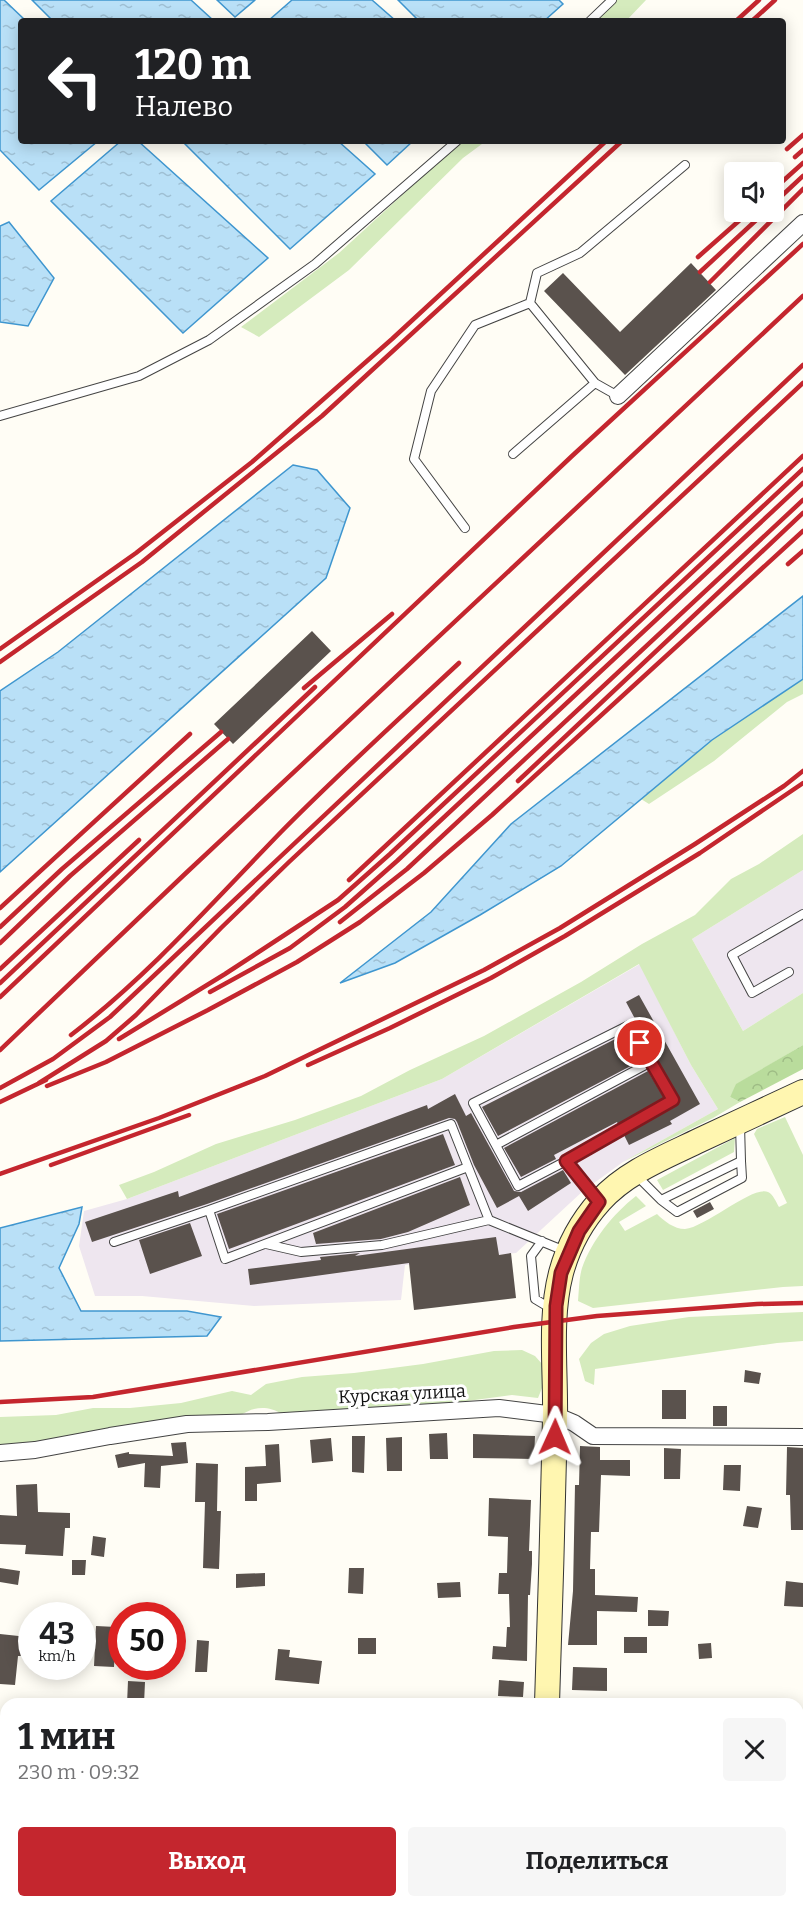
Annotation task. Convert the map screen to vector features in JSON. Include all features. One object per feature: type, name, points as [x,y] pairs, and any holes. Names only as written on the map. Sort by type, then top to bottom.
[{"type":"main road","points":[[547,1698],[556,1306],[561,1273],[568,1252],[599,1202],[634,1173],[803,1092]]},
{"type":"street","points":[[618,396],[803,223]]},
{"type":"street","name":"Курская улица","points":[[0,1453],[35,1450],[188,1424],[268,1422],[499,1408],[555,1415],[574,1423],[593,1436],[803,1437]]},
{"type":"lane","points":[[593,18],[612,0]]},
{"type":"lane","points":[[0,416],[139,376],[209,340],[315,264],[455,144]]},
{"type":"lane","points":[[530,303],[537,273],[580,253],[685,165]]},
{"type":"lane","points":[[530,303],[595,383],[618,396]]},
{"type":"lane","points":[[465,528],[414,459],[431,391],[475,325],[530,303]]},
{"type":"lane","points":[[513,454],[595,383]]},
{"type":"lane","points":[[789,972],[752,993],[732,955],[803,914]]},
{"type":"lane","points":[[629,1025],[651,1062],[673,1100],[518,1186],[473,1103],[629,1025]]},
{"type":"lane","points":[[496,1145],[651,1062]]},
{"type":"lane","points":[[634,1173],[661,1200],[677,1212],[742,1178],[740,1122]]},
{"type":"lane","points":[[114,1242],[451,1124],[489,1220]]},
{"type":"lane","points":[[566,1161],[599,1202]]},
{"type":"lane","points":[[661,1200],[741,1161]]},
{"type":"lane","points":[[209,1210],[225,1260],[468,1167]]},
{"type":"lane","points":[[266,1244],[301,1252],[382,1245],[489,1220],[568,1252]]},
{"type":"lane","points":[[542,1242],[531,1256],[535,1299],[545,1305],[556,1306]]},
{"type":"shaded area","points":[[803,870],[803,993],[743,1031],[692,939]]},
{"type":"shaded area","points":[[640,964],[691,1065],[718,1109],[623,1162],[583,1191],[516,1253],[405,1265],[401,1300],[254,1306],[142,1296],[95,1296],[79,1246],[84,1211],[127,1199],[442,1079]]},
{"type":"green space","points":[[615,0],[646,0],[629,18],[595,18]]},
{"type":"green space","points":[[458,144],[482,144],[463,158],[349,270],[259,337],[241,327],[339,253]]},
{"type":"green space","points":[[803,679],[803,694],[787,702],[714,761],[649,804],[641,799],[712,740]]},
{"type":"green space","points":[[803,834],[803,870],[692,939],[743,1031],[803,993],[803,1045],[737,1084],[730,1097],[740,1102],[713,1118],[623,1162],[718,1109],[691,1065],[639,964],[442,1079],[127,1199],[119,1185],[216,1144],[295,1120],[361,1096],[410,1070],[484,1036],[695,915],[731,879],[759,864]]},
{"type":"green space","points":[[803,1045],[803,1069],[740,1102],[730,1097],[736,1084]]},
{"type":"green space","points":[[785,1117],[803,1155],[803,1286],[593,1308],[578,1301],[581,1272],[591,1247],[611,1219],[636,1196],[646,1206],[619,1222],[625,1231],[657,1214],[677,1228],[694,1227],[761,1191],[770,1193],[779,1207],[787,1203],[754,1134],[757,1129]]},
{"type":"green space","points":[[735,1138],[734,1152],[663,1190],[657,1180]]},
{"type":"green space","points":[[803,1312],[803,1341],[595,1369],[594,1385],[585,1381],[579,1359],[591,1343],[604,1334],[630,1326],[689,1317]]},
{"type":"green space","points":[[522,1350],[535,1356],[543,1365],[544,1383],[538,1398],[512,1395],[423,1407],[283,1414],[259,1408],[236,1418],[0,1448],[0,1417],[56,1415],[93,1408],[130,1408],[181,1403],[232,1391],[251,1395],[266,1384],[302,1377],[423,1364],[494,1351]]},
{"type":"water","points":[[0,0],[4,0],[23,18],[18,18],[18,144],[94,144],[39,190],[0,150]]},
{"type":"water","points":[[32,0],[191,0],[211,18],[50,18]]},
{"type":"water","points":[[217,0],[255,0],[235,17]]},
{"type":"water","points":[[292,0],[372,0],[393,18],[271,18]]},
{"type":"water","points":[[398,0],[559,0],[563,4],[547,18],[416,18]]},
{"type":"water","points":[[118,144],[141,144],[268,258],[183,333],[51,201]]},
{"type":"water","points":[[185,144],[341,144],[375,174],[290,249]]},
{"type":"water","points":[[366,144],[410,144],[387,165]]},
{"type":"water","points":[[9,222],[54,278],[28,326],[0,322],[0,226]]},
{"type":"water","points":[[293,465],[317,470],[350,508],[326,578],[0,872],[0,691],[58,652]]},
{"type":"water","points":[[803,596],[803,679],[712,740],[561,866],[395,963],[340,983],[431,912],[511,824]]},
{"type":"water","points":[[82,1207],[79,1224],[59,1268],[81,1311],[187,1311],[221,1317],[207,1336],[0,1341],[0,1228]]},
{"type":"building","points":[[691,263],[716,290],[625,375],[544,291],[563,273],[620,332]]},
{"type":"building","points":[[312,631],[331,651],[233,744],[214,724]]},
{"type":"building","points":[[639,995],[700,1104],[670,1121],[672,1124],[629,1145],[624,1135],[676,1106],[679,1101],[626,1002]]},
{"type":"building","points":[[627,1033],[642,1060],[498,1136],[482,1107]]},
{"type":"building","points":[[648,1071],[664,1098],[618,1124],[617,1122],[554,1155],[556,1159],[521,1177],[504,1148]]},
{"type":"building","points":[[455,1094],[466,1116],[471,1113],[514,1191],[521,1192],[563,1170],[571,1183],[528,1211],[519,1196],[497,1208],[474,1165],[457,1122],[449,1118],[207,1204],[92,1242],[85,1222],[178,1191],[179,1197],[427,1105],[428,1109]]},
{"type":"building","points":[[443,1134],[455,1165],[229,1249],[217,1214]]},
{"type":"building","points":[[460,1177],[470,1205],[408,1232],[381,1239],[316,1244],[313,1233]]},
{"type":"building","points":[[710,1202],[714,1209],[697,1218],[693,1211]]},
{"type":"building","points":[[190,1223],[202,1256],[150,1274],[139,1240]]},
{"type":"building","points":[[496,1237],[499,1255],[511,1253],[516,1298],[414,1310],[409,1263],[250,1285],[248,1269],[321,1260],[320,1257],[360,1253],[355,1256]]},
{"type":"building","points":[[745,1370],[761,1373],[759,1384],[744,1382]]},
{"type":"building","points":[[662,1390],[686,1390],[686,1419],[662,1419]]},
{"type":"building","points":[[713,1406],[727,1406],[727,1426],[713,1426]]},
{"type":"building","points":[[447,1433],[448,1459],[430,1459],[429,1434]]},
{"type":"building","points":[[473,1434],[535,1436],[534,1459],[473,1458]]},
{"type":"building","points":[[352,1436],[365,1436],[364,1473],[352,1472]]},
{"type":"building","points":[[402,1437],[402,1471],[387,1471],[386,1438]]},
{"type":"building","points":[[331,1438],[333,1461],[312,1463],[310,1440]]},
{"type":"building","points":[[186,1442],[188,1463],[161,1466],[160,1488],[144,1487],[145,1463],[118,1468],[115,1455],[129,1452],[129,1454],[173,1456],[171,1443]]},
{"type":"building","points":[[279,1444],[281,1482],[257,1484],[257,1501],[245,1501],[245,1467],[266,1466],[265,1445]]},
{"type":"building","points":[[580,1446],[600,1447],[600,1460],[630,1460],[630,1476],[601,1475],[599,1532],[591,1532],[590,1569],[595,1569],[595,1595],[638,1597],[637,1612],[597,1611],[597,1645],[568,1645],[573,1591],[575,1485],[579,1485]]},
{"type":"building","points":[[787,1447],[803,1448],[803,1530],[791,1530],[790,1495],[786,1495]]},
{"type":"building","points":[[664,1448],[681,1449],[680,1479],[664,1479]]},
{"type":"building","points":[[196,1463],[218,1464],[217,1511],[221,1511],[219,1569],[203,1568],[205,1502],[195,1502]]},
{"type":"building","points":[[724,1465],[741,1465],[740,1491],[723,1490]]},
{"type":"building","points":[[37,1484],[38,1512],[70,1513],[70,1528],[65,1528],[63,1556],[25,1554],[26,1545],[0,1544],[0,1515],[17,1516],[16,1485]]},
{"type":"building","points":[[489,1498],[531,1500],[529,1551],[532,1551],[532,1564],[530,1595],[528,1595],[527,1661],[492,1659],[493,1646],[506,1647],[507,1627],[510,1627],[509,1594],[498,1594],[499,1573],[507,1573],[508,1537],[488,1536]]},
{"type":"building","points":[[747,1506],[762,1508],[758,1528],[743,1526]]},
{"type":"building","points":[[93,1536],[106,1538],[104,1557],[91,1555]]},
{"type":"building","points":[[72,1560],[86,1560],[85,1575],[72,1575]]},
{"type":"building","points":[[0,1568],[20,1571],[18,1585],[0,1582]]},
{"type":"building","points":[[349,1568],[364,1568],[363,1594],[348,1593]]},
{"type":"building","points":[[265,1573],[265,1586],[236,1588],[236,1574]]},
{"type":"building","points":[[786,1581],[803,1583],[803,1607],[784,1606]]},
{"type":"building","points":[[460,1582],[461,1597],[438,1598],[437,1583]]},
{"type":"building","points":[[648,1610],[669,1611],[668,1626],[648,1626]]},
{"type":"building","points":[[96,1626],[108,1627],[108,1667],[96,1666]]},
{"type":"building","points":[[0,1634],[18,1636],[15,1685],[0,1684]]},
{"type":"building","points":[[624,1637],[647,1637],[647,1653],[624,1653]]},
{"type":"building","points":[[358,1638],[376,1638],[376,1654],[358,1654]]},
{"type":"building","points":[[197,1640],[209,1641],[207,1672],[195,1672]]},
{"type":"building","points":[[711,1643],[712,1658],[699,1659],[698,1644]]},
{"type":"building","points":[[278,1649],[290,1650],[289,1657],[322,1661],[319,1684],[275,1680]]},
{"type":"building","points":[[573,1667],[607,1668],[607,1691],[572,1690]]},
{"type":"building","points":[[499,1680],[524,1682],[523,1697],[498,1696]]},
{"type":"building","points":[[128,1681],[145,1682],[144,1698],[127,1698]]},
{"type":"railway","points":[[739,18],[759,0]]},
{"type":"railway","points":[[755,18],[775,0]]},
{"type":"railway","points":[[787,149],[803,135]]},
{"type":"railway","points":[[0,649],[136,553],[252,462],[392,339],[603,144]]},
{"type":"railway","points":[[0,662],[142,562],[322,416],[619,144]]},
{"type":"railway","points":[[795,157],[803,150]]},
{"type":"railway","points":[[784,180],[803,163]]},
{"type":"railway","points":[[784,194],[803,176]]},
{"type":"railway","points":[[710,282],[803,189]]},
{"type":"railway","points":[[698,257],[738,222]]},
{"type":"railway","points":[[700,272],[754,222]]},
{"type":"railway","points":[[0,997],[572,456],[803,244]]},
{"type":"railway","points":[[0,1050],[803,296]]},
{"type":"railway","points":[[0,1088],[53,1059],[110,1017],[803,365]]},
{"type":"railway","points":[[39,1083],[106,1041],[136,1015],[289,862],[803,383]]},
{"type":"railway","points":[[349,880],[803,456]]},
{"type":"railway","points":[[119,1039],[225,974],[338,900],[803,469]]},
{"type":"railway","points":[[210,992],[290,948],[345,907],[803,483]]},
{"type":"railway","points":[[340,922],[407,869],[803,500]]},
{"type":"railway","points":[[518,781],[803,513]]},
{"type":"railway","points":[[47,1086],[106,1062],[208,1010],[297,962],[360,922],[424,873],[492,815],[803,531]]},
{"type":"railway","points":[[788,564],[803,551]]},
{"type":"railway","points":[[304,688],[392,614]]},
{"type":"railway","points":[[71,1035],[127,988],[303,810],[459,663]]},
{"type":"railway","points":[[0,983],[315,687]]},
{"type":"railway","points":[[0,927],[62,869],[221,732]]},
{"type":"railway","points":[[0,908],[190,734]]},
{"type":"railway","points":[[0,943],[70,876],[228,739]]},
{"type":"railway","points":[[0,1174],[159,1118],[265,1076],[484,970],[560,928],[695,844],[803,771]]},
{"type":"railway","points":[[308,1065],[491,978],[565,936],[700,853],[803,783]]},
{"type":"railway","points":[[0,969],[139,840]]},
{"type":"railway","points":[[0,1102],[46,1080]]},
{"type":"railway","points":[[51,1165],[189,1115]]},
{"type":"railway","points":[[0,1402],[93,1397],[514,1327],[597,1316],[757,1304],[803,1303]]},
{"type":"route","points":[[555,1437],[556,1306],[561,1273],[568,1252],[579,1231],[599,1202],[566,1161],[673,1100],[640,1043]]}]
